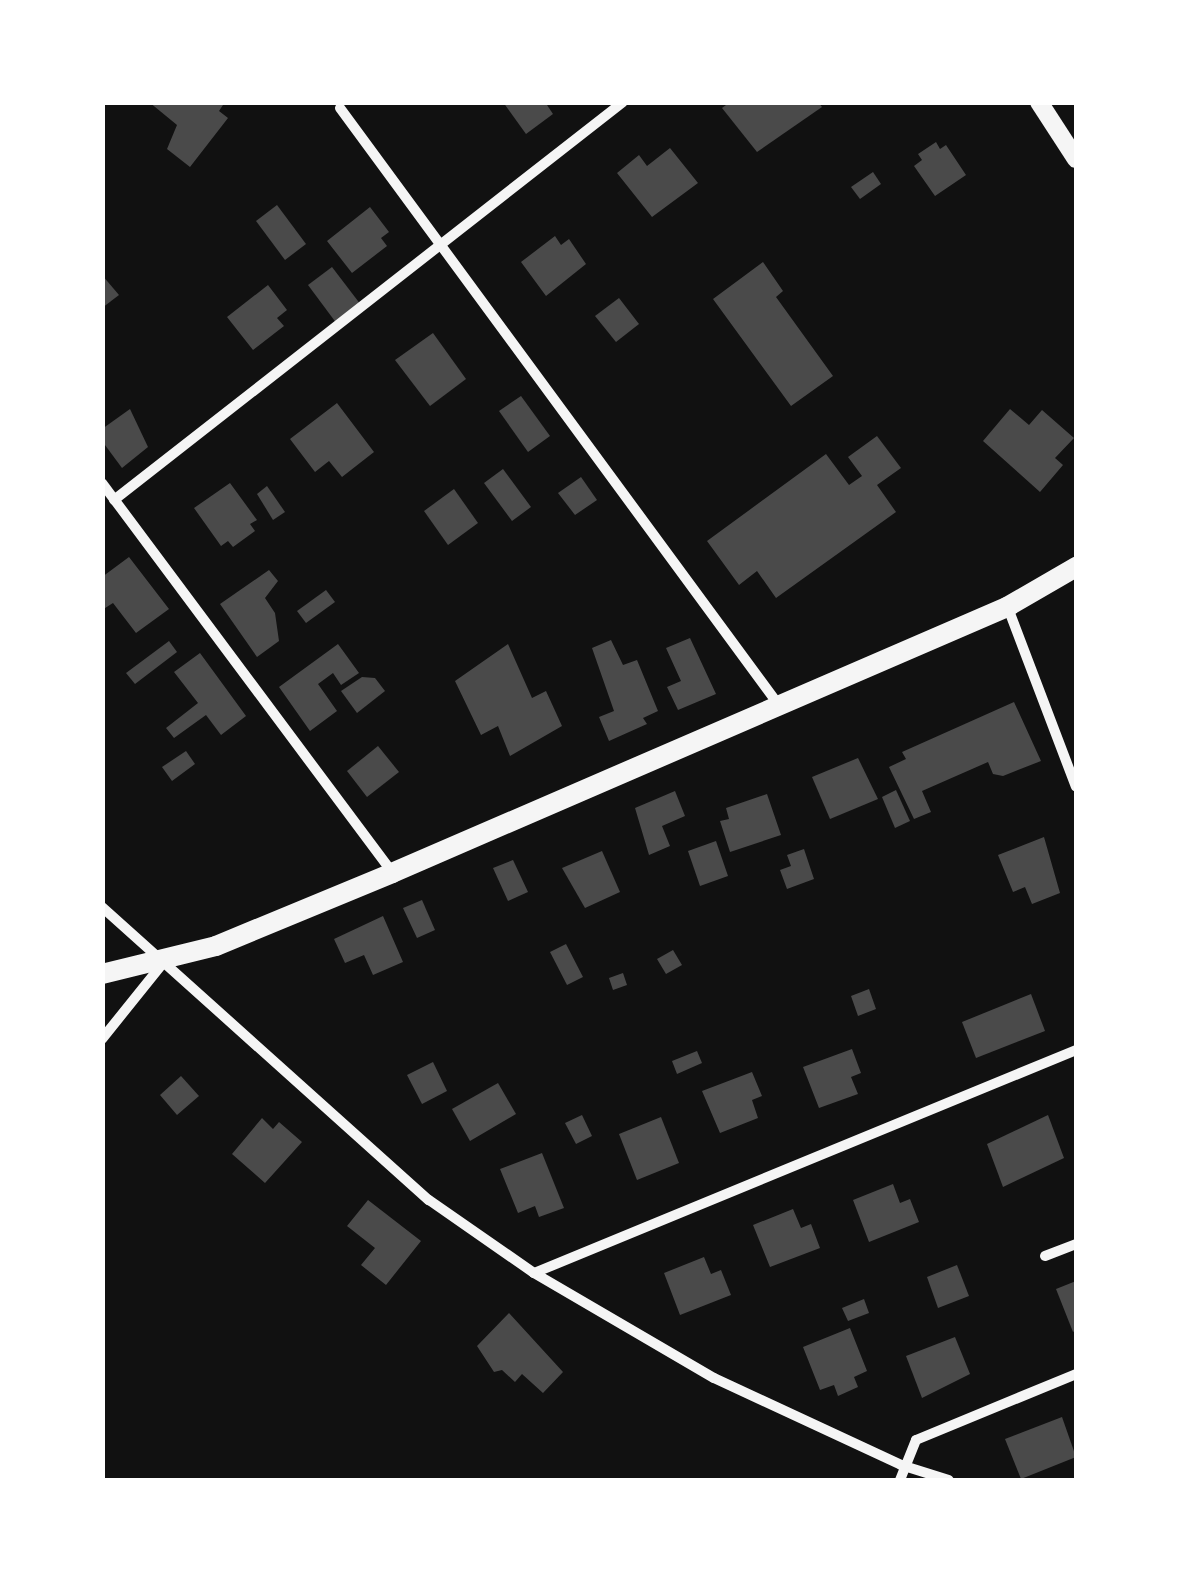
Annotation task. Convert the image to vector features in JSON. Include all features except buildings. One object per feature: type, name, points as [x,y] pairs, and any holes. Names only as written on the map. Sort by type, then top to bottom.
[{"type":"main road","points":[[102,974],[164,963],[392,873],[1007,607],[1076,567]]},
{"type":"street","points":[[114,500],[623,102]]},
{"type":"street","points":[[1039,102],[1076,159]]},
{"type":"street","points":[[340,108],[778,704]]},
{"type":"street","points":[[102,483],[392,873]]},
{"type":"street","points":[[1007,607],[1076,787]]},
{"type":"street","points":[[102,908],[429,1200],[534,1273],[714,1378],[902,1466],[949,1480]]},
{"type":"street","points":[[102,1039],[164,963]]},
{"type":"street","points":[[534,1273],[1076,1050]]},
{"type":"street","points":[[1046,1256],[1076,1244]]},
{"type":"street","points":[[900,1480],[902,1466],[916,1440],[1076,1374]]}]
